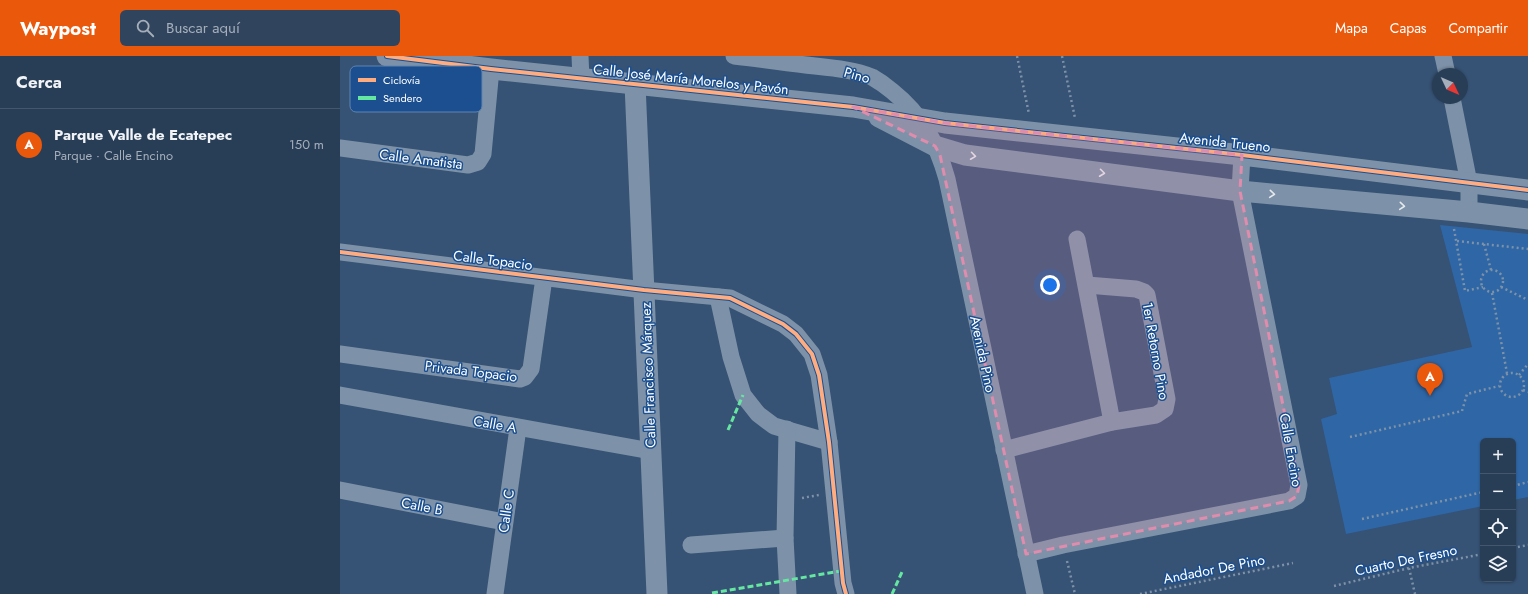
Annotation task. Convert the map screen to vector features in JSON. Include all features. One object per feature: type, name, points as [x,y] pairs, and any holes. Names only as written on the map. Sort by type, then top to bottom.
[{"type":"street","name":"Calle José María Morelos y Pavón","points":[[388,56],[467,66]]},
{"type":"street","points":[[580,56],[581,79]]},
{"type":"street","name":"Pino","points":[[734,56],[841,69],[871,77],[896,95],[920,118]]},
{"type":"street","points":[[1443,56],[1446,68]]},
{"type":"street","name":"Calle José María Morelos y Pavón","points":[[482,68],[853,107],[920,118]]},
{"type":"street","name":"Calle Amatista","points":[[340,148],[468,165],[478,162],[483,154],[491,69]]},
{"type":"street","name":"Calle Francisco Márquez","points":[[635,84],[657,594]]},
{"type":"street","points":[[1454,104],[1478,184],[1469,212]]},
{"type":"street","name":"Calle José María Morelos y Pavón","points":[[853,107],[873,114],[935,146]]},
{"type":"street","name":"Avenida Trueno","points":[[920,118],[951,124],[1242,155],[1528,190]]},
{"type":"street","name":"Avenida Pino","points":[[920,118],[940,155],[947,180],[1035,594]]},
{"type":"street","points":[[935,146],[965,155],[1240,191],[1469,212],[1528,219]]},
{"type":"street","name":"Calle Encino","points":[[1026,554],[1063,545],[1289,501],[1297,496],[1299,485],[1240,191],[1242,155]]},
{"type":"street","points":[[1077,239],[1112,422]]},
{"type":"street","name":"Calle Topacio","points":[[340,252],[644,290],[730,298],[783,324],[796,334],[812,354],[819,375],[829,442],[842,583],[846,594]]},
{"type":"street","name":"Privada Topacio","points":[[340,354],[520,379],[525,377],[531,369],[544,278]]},
{"type":"street","name":"1er Retorno Pino","points":[[1004,450],[1112,422],[1161,413],[1167,404],[1146,296],[1140,290],[1136,289],[1087,285]]},
{"type":"street","points":[[718,297],[731,357],[742,395],[758,414],[774,426],[829,442]]},
{"type":"street","name":"Calle A","points":[[340,395],[651,451]]},
{"type":"street","name":"Calle C","points":[[494,594],[518,428]]},
{"type":"street","points":[[787,429],[785,538],[788,594]]},
{"type":"street","name":"Calle B","points":[[340,490],[504,522]]},
{"type":"street","points":[[691,545],[785,538]]},
{"type":"path","points":[[1016,56],[1033,132]]},
{"type":"path","points":[[1062,56],[1080,137]]},
{"type":"path","points":[[1469,212],[1457,241],[1466,291],[1483,287]]},
{"type":"path","points":[[1457,241],[1528,249]]},
{"type":"path","points":[[1484,244],[1491,270]]},
{"type":"path","points":[[1491,270],[1500,274],[1503,280],[1499,290],[1492,293],[1485,290],[1481,284],[1482,276],[1491,270]]},
{"type":"path","points":[[1501,287],[1528,300]]},
{"type":"path","points":[[1492,293],[1507,373]]},
{"type":"path","points":[[1519,375],[1528,364]]},
{"type":"path","points":[[1512,372],[1519,375],[1523,382],[1523,390],[1518,395],[1510,397],[1503,393],[1499,386],[1501,378],[1507,373],[1512,372]]},
{"type":"path","points":[[1350,437],[1462,411],[1467,394],[1499,386]]},
{"type":"path","points":[[1523,390],[1528,392]]},
{"type":"path","points":[[1516,485],[1528,482]]},
{"type":"path","points":[[785,500],[834,493]]},
{"type":"path","points":[[1362,519],[1480,493]]},
{"type":"path","points":[[1063,545],[1075,594]]},
{"type":"path","points":[[1516,547],[1528,545]]},
{"type":"path","points":[[1409,568],[1415,594]]},
{"type":"highlighted area","points":[[853,107],[945,123],[1242,155],[1240,191],[1299,485],[1297,496],[1289,501],[1026,554],[940,155],[935,146]]},
{"type":"shaded area","points":[[1440,225],[1528,234],[1528,497],[1516,499],[1516,438],[1480,438],[1480,507],[1346,534],[1321,419],[1337,414],[1329,378],[1472,347]]},
{"type":"marked path","points":[[728,430],[743,395]]},
{"type":"marked path","points":[[712,593],[841,571]]},
{"type":"marked path","points":[[892,594],[902,572]]},
{"type":"cycle path","points":[[387,56],[467,66]]},
{"type":"cycle path","points":[[482,68],[853,107],[945,123],[1242,155],[1528,190]]},
{"type":"cycle path","points":[[340,252],[644,290],[730,298],[783,324],[796,334],[812,354],[819,375],[829,442],[843,583],[846,594]]},
{"type":"place","name":"Parque Valle de Ecatepec","points":[[1430,396]]}]
